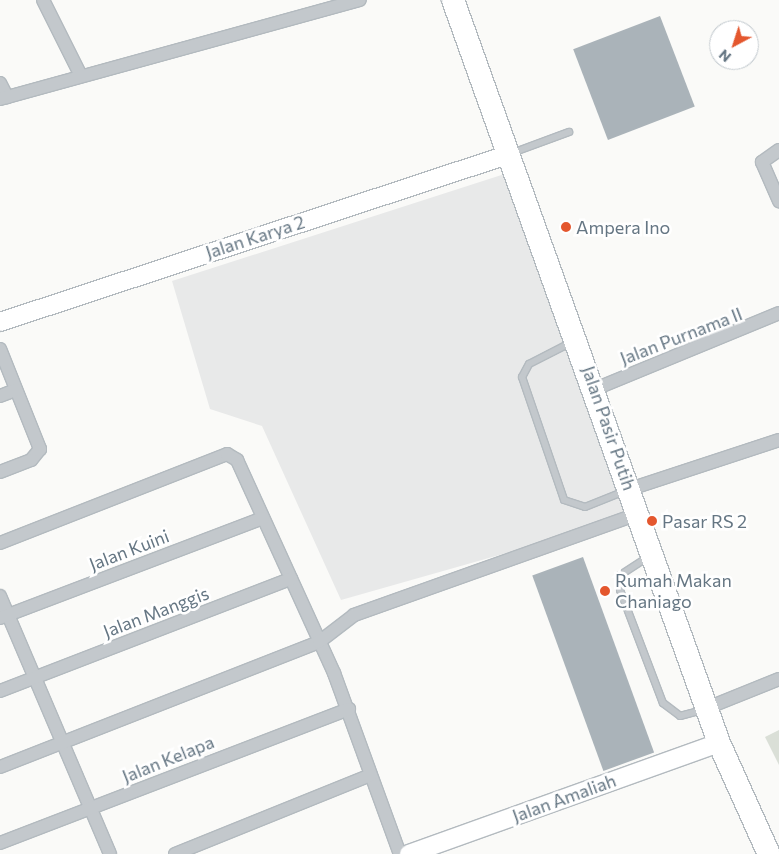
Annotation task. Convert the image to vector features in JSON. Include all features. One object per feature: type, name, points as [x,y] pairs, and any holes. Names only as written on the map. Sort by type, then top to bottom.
[{"type":"highway","name":"Jalan Pasir Putih","points":[[453,0],[595,389],[630,488],[651,556],[719,743],[769,854]]},
{"type":"street","points":[[43,0],[81,76]]},
{"type":"street","points":[[0,83],[4,98],[81,76],[263,30],[360,0]]},
{"type":"street","points":[[779,150],[762,162],[779,201]]},
{"type":"street","name":"Jalan Karya 2","points":[[0,322],[510,154]]},
{"type":"street","name":"Jalan Purnama II","points":[[595,389],[779,313]]},
{"type":"street","points":[[0,349],[40,449],[31,460],[0,472]]},
{"type":"street","points":[[0,396],[16,390]]},
{"type":"street","points":[[630,488],[679,469],[779,440]]},
{"type":"street","points":[[0,543],[227,454],[244,471],[263,518],[349,709],[370,775],[400,854]]},
{"type":"street","points":[[0,767],[319,642],[354,615],[638,514]]},
{"type":"street","name":"Jalan Kuini","points":[[4,617],[263,518]]},
{"type":"street","name":"Jalan Manggis","points":[[0,691],[291,579]]},
{"type":"street","points":[[0,596],[4,617],[35,678],[110,854]]},
{"type":"street","points":[[707,708],[779,679]]},
{"type":"street","name":"Jalan Kelapa","points":[[0,843],[349,709]]},
{"type":"street","name":"Jalan Amaliah","points":[[409,854],[719,743]]},
{"type":"street","points":[[174,854],[370,775]]},
{"type":"street","points":[[775,854],[779,852]]},
{"type":"lane","points":[[510,154],[569,132]]},
{"type":"lane","points":[[577,340],[529,364],[522,377],[564,500],[585,507],[630,488]]},
{"type":"lane","points":[[651,556],[620,575],[620,590],[663,703],[686,717],[707,708]]},
{"type":"shaded area","points":[[511,172],[629,518],[341,600],[262,426],[210,409],[172,281]]},
{"type":"shaded area","points":[[779,730],[779,765],[765,737]]},
{"type":"building","points":[[660,16],[695,107],[608,140],[573,49]]},
{"type":"building","points":[[583,557],[654,752],[603,771],[532,575]]},
{"type":"place","name":"Ampera Ino","points":[[566,227]]},
{"type":"place","name":"Pasar RS 2","points":[[652,521]]},
{"type":"place","name":"Rumah Makan Chaniago","points":[[605,591]]}]
